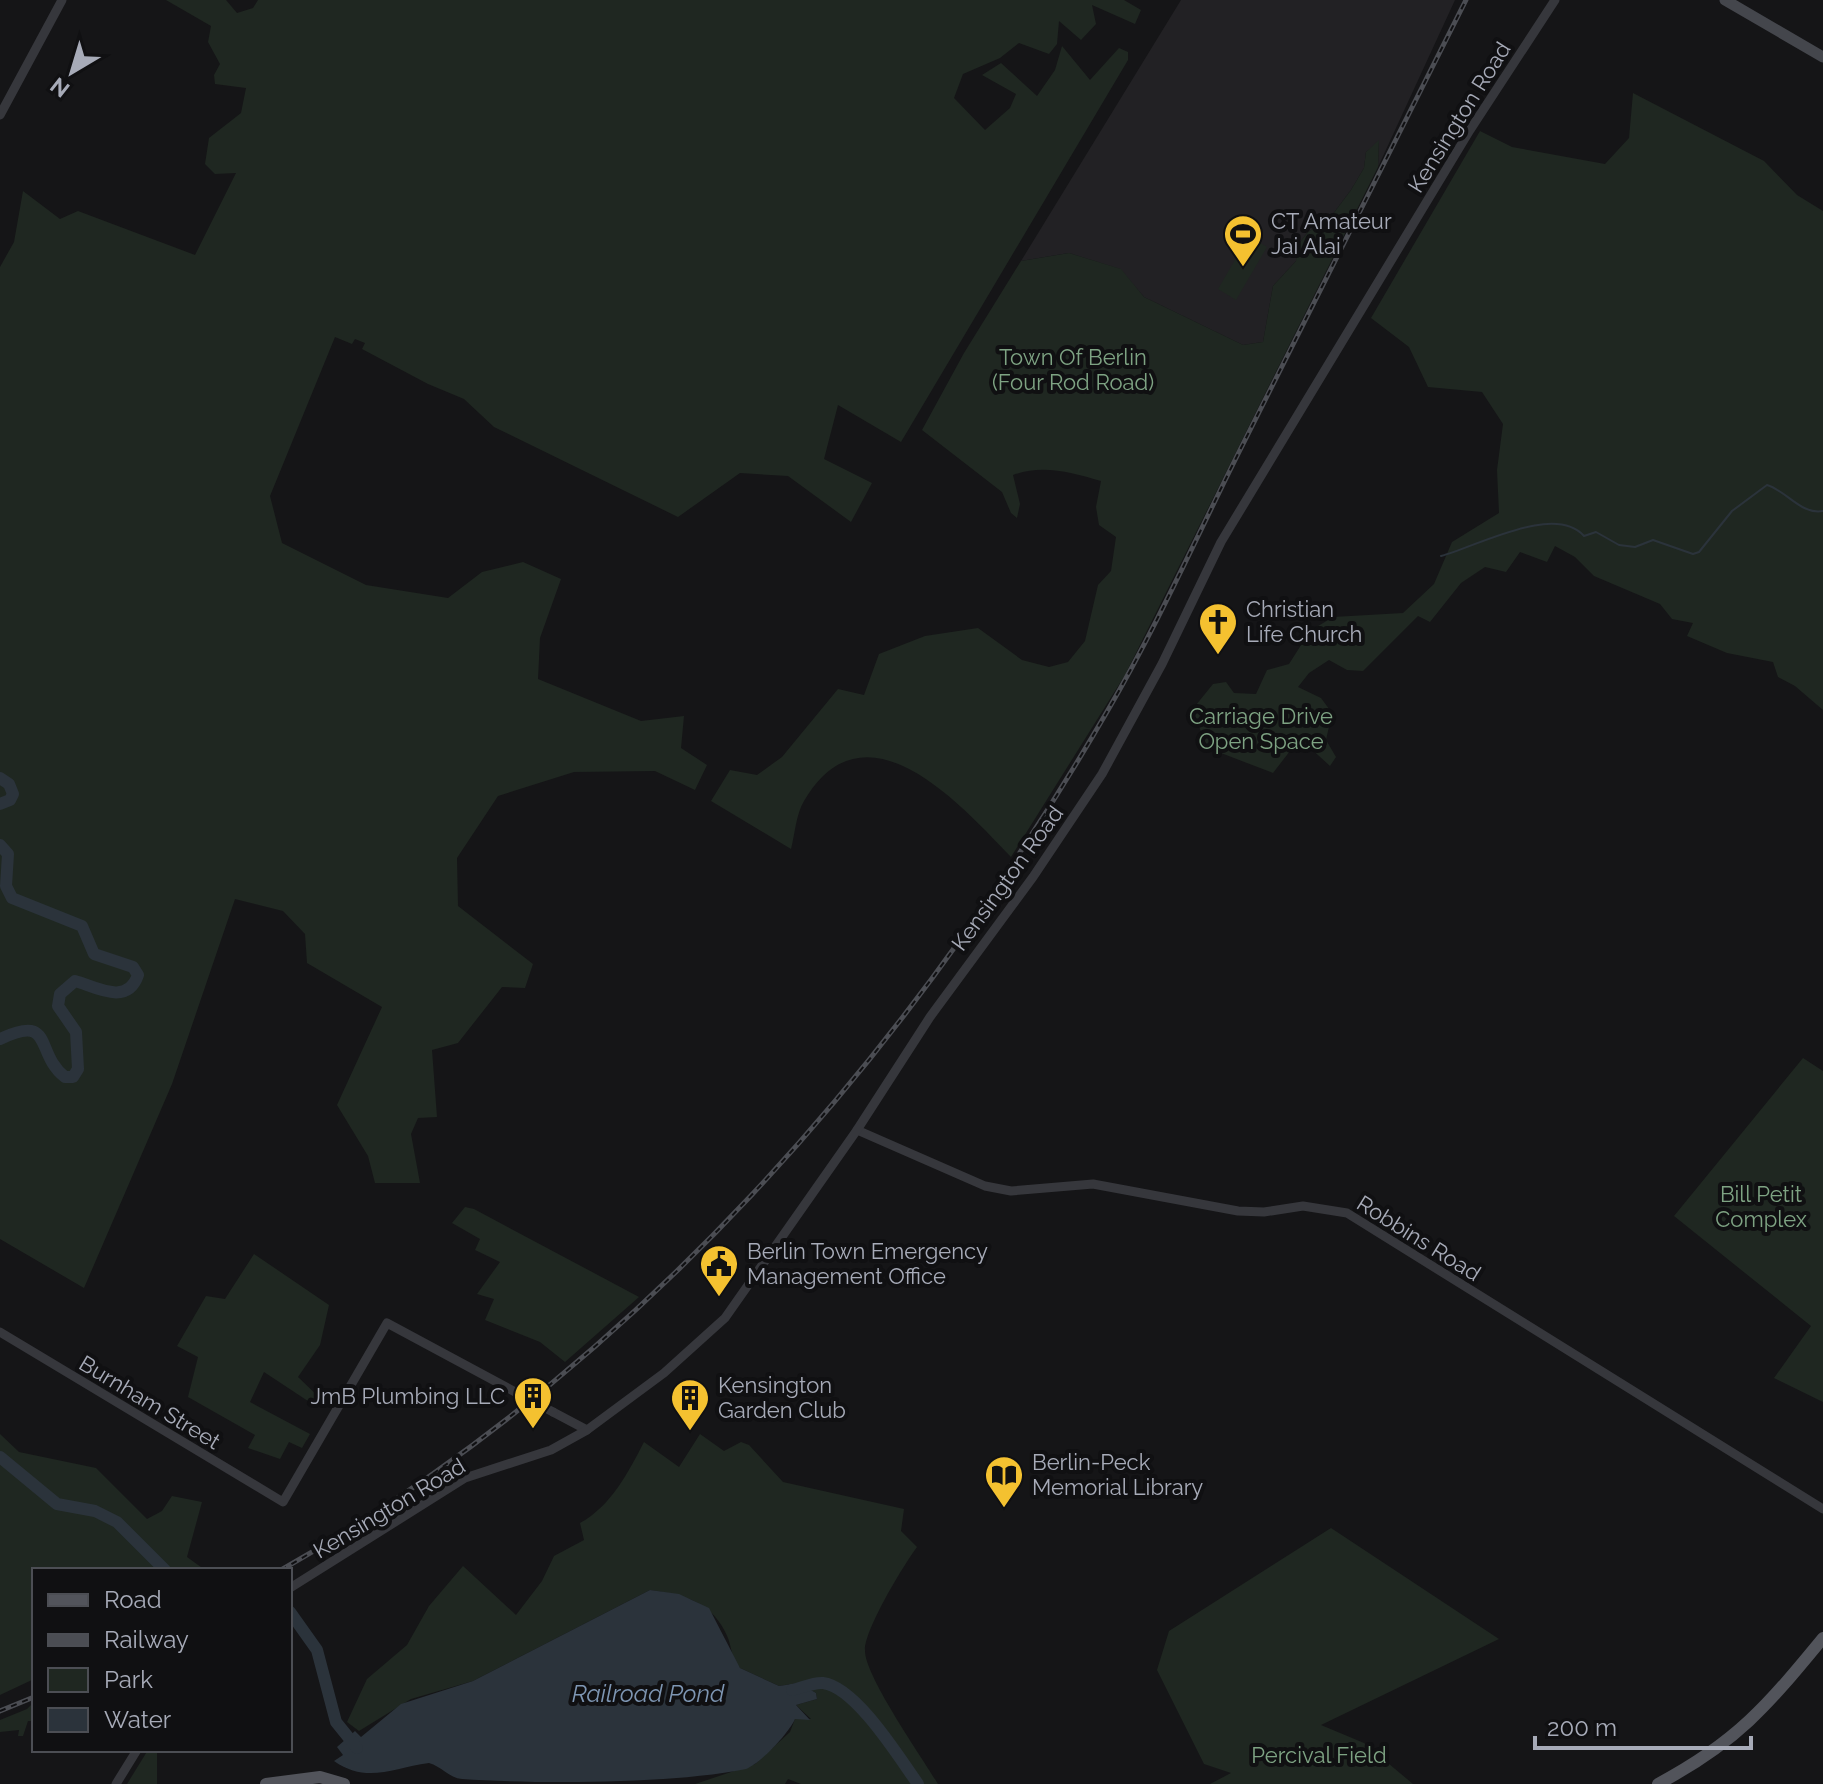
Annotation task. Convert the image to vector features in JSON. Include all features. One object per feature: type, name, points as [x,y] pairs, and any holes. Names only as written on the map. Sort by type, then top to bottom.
[{"type":"main road","points":[[1725,0],[1823,57]]},
{"type":"main road","points":[[1658,1784],[1733,1739],[1758,1715],[1823,1638]]},
{"type":"main road","points":[[266,1784],[320,1777],[344,1784]]},
{"type":"street","points":[[0,115],[62,0]]},
{"type":"street","name":"Kensington Road","points":[[292,1587],[465,1478],[551,1450],[587,1430],[664,1373],[725,1318],[857,1130],[930,1017],[1033,877],[1102,774],[1221,542],[1470,130],[1555,0]]},
{"type":"street","name":"Robbins Road","points":[[857,1130],[985,1186],[1011,1191],[1093,1184],[1238,1211],[1264,1212],[1303,1206],[1347,1213],[1823,1509]]},
{"type":"street","name":"Burnham Street","points":[[0,1332],[283,1502],[387,1323],[587,1430]]},
{"type":"street","points":[[116,1784],[136,1752]]},
{"type":"shaded area","points":[[1181,0],[1455,0],[1378,167],[1379,142],[1366,152],[1364,168],[1351,190],[1330,218],[1308,232],[1297,246],[1296,261],[1273,286],[1263,342],[1243,345],[1144,297],[1120,269],[1069,253],[1021,261]]},
{"type":"green space","points":[[166,0],[226,0],[237,13],[253,8],[258,0],[1124,0],[1141,10],[1135,24],[1092,5],[1096,24],[1081,40],[1059,21],[1057,44],[1049,54],[1019,43],[1000,58],[963,74],[954,98],[985,130],[1010,108],[1016,94],[982,75],[1001,63],[1037,96],[1055,70],[1062,46],[1090,80],[1119,48],[1128,52],[1128,60],[901,442],[838,405],[824,459],[872,483],[851,522],[788,476],[740,473],[678,517],[494,427],[464,399],[362,349],[365,343],[355,339],[352,344],[335,337],[270,496],[282,543],[366,585],[448,598],[482,572],[523,562],[561,579],[540,638],[538,679],[641,721],[684,716],[681,748],[707,765],[695,790],[655,771],[574,772],[498,796],[457,858],[458,906],[533,964],[525,988],[502,987],[458,1043],[432,1050],[437,1117],[418,1118],[411,1134],[420,1183],[375,1183],[368,1156],[337,1105],[382,1007],[307,963],[305,934],[283,911],[235,899],[172,1084],[84,1288],[0,1239],[0,267],[14,242],[23,191],[60,219],[78,211],[195,255],[236,173],[215,174],[205,164],[209,138],[241,113],[246,88],[215,84],[214,75],[220,64],[208,42],[211,26]]},
{"type":"green space","name":"Carriage Drive Open Space","points":[[1633,93],[1764,161],[1797,195],[1823,211],[1823,710],[1795,686],[1778,677],[1773,662],[1727,653],[1687,636],[1693,623],[1672,619],[1660,604],[1594,576],[1575,557],[1555,546],[1547,562],[1520,552],[1506,572],[1485,567],[1461,583],[1430,622],[1418,616],[1363,671],[1347,670],[1329,660],[1309,673],[1298,687],[1321,698],[1332,713],[1326,740],[1336,757],[1330,766],[1307,745],[1290,751],[1273,773],[1208,748],[1192,710],[1213,684],[1226,682],[1234,693],[1256,694],[1267,670],[1289,664],[1310,631],[1333,617],[1403,613],[1434,584],[1452,542],[1499,513],[1497,470],[1503,424],[1482,392],[1428,387],[1409,347],[1371,318],[1480,131],[1512,147],[1605,164],[1629,138]]},
{"type":"green space","name":"Town Of Berlin (Four Rod Road)","points":[[1379,140],[1378,167],[1125,675],[1011,857],[966,811],[939,789],[911,770],[883,759],[855,758],[828,771],[801,806],[791,849],[711,801],[730,770],[757,775],[782,757],[838,689],[864,695],[879,654],[925,636],[978,628],[1022,660],[1049,667],[1068,662],[1085,641],[1098,585],[1111,571],[1116,537],[1099,525],[1096,507],[1101,481],[1046,470],[1013,475],[1020,504],[1017,518],[1011,513],[1002,492],[922,430],[964,353],[1021,261],[1069,253],[1121,269],[1144,297],[1243,345],[1263,342],[1273,286],[1296,261],[1297,246],[1308,232],[1330,218],[1351,190],[1364,168],[1366,152]]},
{"type":"green space","name":"CT Amateur Jai Alai","points":[[1249,236],[1267,247],[1236,300],[1218,289]]},
{"type":"green space","name":"Bill Petit Complex","points":[[1803,1058],[1823,1071],[1823,1402],[1774,1378],[1811,1326],[1674,1216]]},
{"type":"green space","points":[[465,1207],[639,1297],[565,1362],[540,1342],[485,1320],[494,1299],[477,1294],[500,1262],[475,1250],[480,1239],[452,1223]]},
{"type":"green space","points":[[254,1254],[329,1305],[320,1345],[298,1377],[322,1400],[317,1407],[264,1372],[250,1402],[310,1434],[302,1448],[289,1442],[280,1459],[248,1448],[255,1435],[188,1397],[198,1357],[177,1346],[206,1296],[225,1299]]},
{"type":"green space","points":[[0,1434],[19,1452],[96,1468],[147,1519],[162,1511],[172,1496],[202,1502],[187,1557],[202,1568],[32,1568],[32,1680],[0,1695]]},
{"type":"green space","points":[[700,1434],[724,1451],[741,1442],[749,1445],[783,1482],[904,1509],[901,1531],[917,1547],[878,1613],[865,1650],[867,1662],[883,1696],[938,1784],[801,1784],[788,1779],[785,1784],[695,1784],[755,1764],[790,1732],[795,1719],[811,1719],[796,1705],[817,1699],[816,1693],[799,1683],[779,1686],[740,1668],[722,1626],[706,1608],[687,1598],[650,1590],[473,1681],[411,1699],[359,1731],[347,1722],[367,1679],[407,1645],[429,1606],[463,1566],[516,1615],[542,1581],[554,1556],[584,1540],[580,1523],[610,1498],[644,1442],[679,1467]]},
{"type":"green space","name":"Percival Field","points":[[1331,1528],[1499,1639],[1321,1725],[1364,1743],[1413,1784],[1210,1784],[1231,1773],[1204,1764],[1157,1670],[1169,1631]]},
{"type":"green space","points":[[32,1704],[32,1721],[28,1721],[23,1736],[18,1736],[19,1730],[0,1732],[0,1720]]},
{"type":"green space","points":[[147,1752],[157,1752],[157,1784],[127,1784]]},
{"type":"water","name":"Railroad Pond","points":[[650,1590],[679,1594],[709,1608],[740,1668],[779,1686],[799,1683],[816,1693],[817,1699],[796,1705],[810,1720],[795,1719],[774,1747],[746,1769],[682,1778],[606,1782],[493,1781],[457,1778],[429,1763],[369,1773],[346,1768],[334,1761],[343,1755],[337,1747],[355,1731],[361,1737],[401,1704],[473,1681]]},
{"type":"waterway","points":[[1441,556],[1516,530],[1555,524],[1571,527],[1584,536],[1596,532],[1619,545],[1635,547],[1653,540],[1693,554],[1699,552],[1732,511],[1767,485],[1801,506],[1823,511]]},
{"type":"waterway","points":[[0,778],[9,784],[13,794],[10,800],[0,804]]},
{"type":"waterway","points":[[0,845],[8,854],[6,886],[12,898],[82,926],[94,954],[133,967],[138,975],[133,985],[118,992],[100,990],[75,981],[60,994],[58,1006],[76,1032],[78,1069],[73,1077],[65,1077],[56,1067],[37,1033],[17,1032],[0,1039]]},
{"type":"waterway","points":[[0,1457],[57,1504],[95,1511],[117,1522],[163,1568]]},
{"type":"waterway","points":[[292,1615],[317,1650],[336,1722],[357,1748]]},
{"type":"waterway","points":[[792,1690],[823,1683],[836,1687],[863,1710],[918,1784]]},
{"type":"railway","points":[[284,1568],[409,1490],[530,1400],[644,1302],[751,1196],[851,1082],[943,963],[1029,838],[1126,678],[1466,0]]},
{"type":"railway","points":[[0,1711],[32,1698]]},
{"type":"place","name":"CT Amateur Jai Alai","points":[[1243,268]]},
{"type":"place","name":"Christian Life Church","points":[[1218,656]]},
{"type":"place","name":"Berlin Town Emergency Management Office","points":[[719,1298]]},
{"type":"place","name":"JmB Plumbing LLC","points":[[533,1430]]},
{"type":"place","name":"Kensington Garden Club","points":[[690,1432]]},
{"type":"place","name":"Berlin-Peck Memorial Library","points":[[1004,1509]]}]
